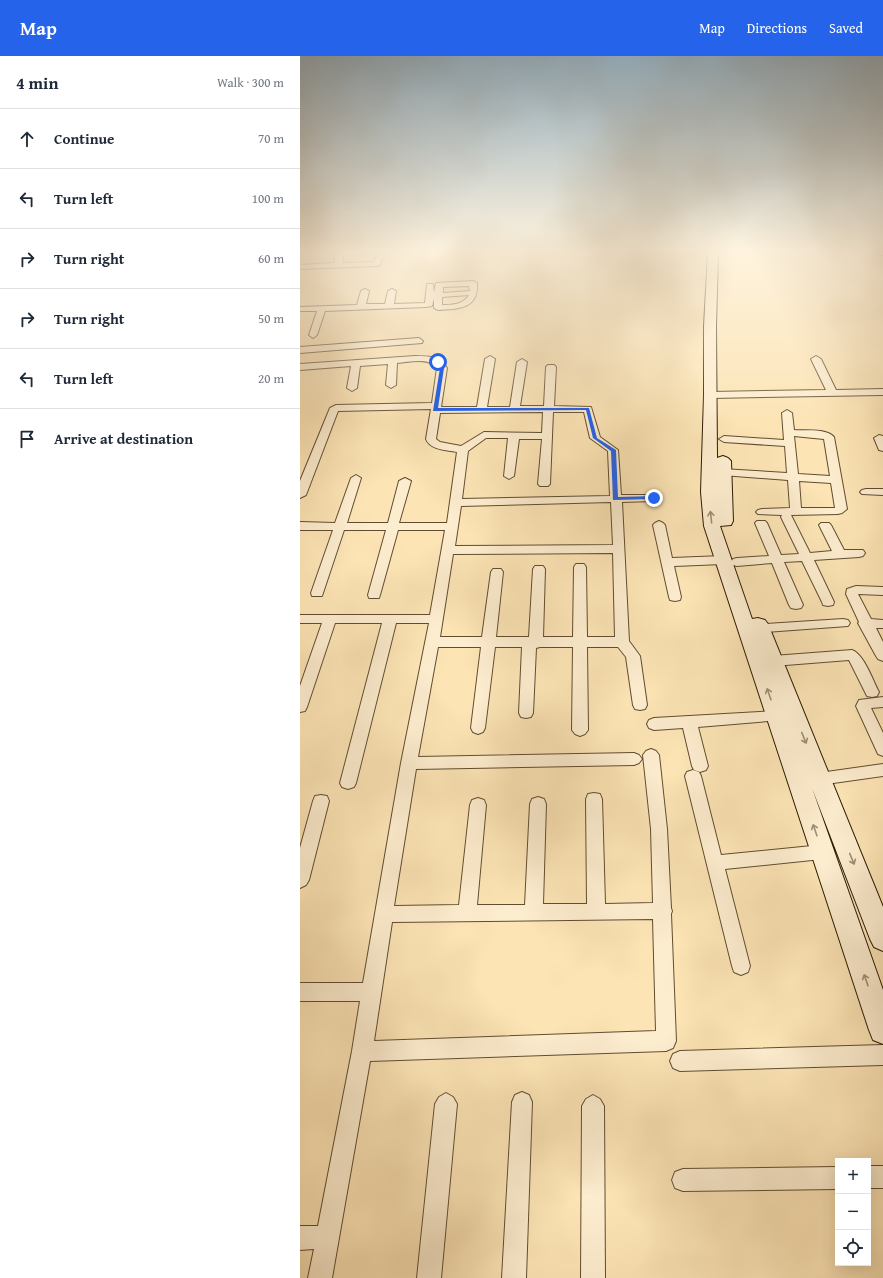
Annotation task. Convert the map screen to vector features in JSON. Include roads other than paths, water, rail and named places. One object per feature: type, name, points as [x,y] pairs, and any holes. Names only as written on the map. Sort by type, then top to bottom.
[{"type":"street","points":[[313,335],[326,309]]},
{"type":"street","points":[[711,309],[710,326],[724,439],[722,472],[725,519],[730,561]]},
{"type":"street","points":[[721,309],[718,395],[709,492],[712,526],[730,561],[753,629],[776,716],[883,1030]]},
{"type":"street","points":[[300,350],[419,341]]},
{"type":"street","points":[[482,409],[490,359]]},
{"type":"street","points":[[816,359],[833,394]]},
{"type":"street","points":[[391,385],[393,360]]},
{"type":"street","points":[[300,367],[393,360],[433,360],[441,365],[442,368],[430,439],[437,445],[463,450]]},
{"type":"street","points":[[515,409],[522,362]]},
{"type":"street","points":[[352,388],[356,363]]},
{"type":"street","points":[[544,484],[551,367]]},
{"type":"street","points":[[718,395],[883,392]]},
{"type":"street","points":[[301,491],[332,413],[336,408],[588,409],[595,438],[613,450],[619,549],[622,642],[633,656],[640,705]]},
{"type":"street","points":[[787,413],[792,477],[791,514],[806,557],[828,602]]},
{"type":"street","points":[[320,1278],[362,1051],[409,763],[452,527],[463,450],[484,435],[547,436]]},
{"type":"street","points":[[509,476],[514,435]]},
{"type":"street","points":[[724,439],[789,438],[824,435],[828,437],[840,510],[761,518],[776,559],[796,605]]},
{"type":"street","points":[[722,472],[836,480]]},
{"type":"street","points":[[317,593],[356,478]]},
{"type":"street","points":[[374,594],[405,481]]},
{"type":"street","points":[[866,492],[883,492]]},
{"type":"street","points":[[455,503],[654,498]]},
{"type":"street","points":[[825,524],[840,555]]},
{"type":"street","points":[[659,525],[675,597]]},
{"type":"street","points":[[300,526],[452,527]]},
{"type":"street","points":[[447,550],[619,549]]},
{"type":"street","points":[[667,562],[776,559],[858,553]]},
{"type":"street","points":[[580,567],[580,730]]},
{"type":"street","points":[[526,713],[539,569]]},
{"type":"street","points":[[478,728],[497,572]]},
{"type":"street","points":[[883,591],[862,590],[852,592],[865,623],[883,656]]},
{"type":"street","points":[[300,619],[436,620]]},
{"type":"street","points":[[300,708],[330,619]]},
{"type":"street","points":[[348,783],[390,619]]},
{"type":"street","points":[[753,629],[843,623]]},
{"type":"street","points":[[865,623],[883,624]]},
{"type":"street","points":[[753,629],[773,662],[820,779],[876,901],[883,939]]},
{"type":"street","points":[[432,642],[622,642]]},
{"type":"street","points":[[773,662],[852,655],[878,697],[864,704],[863,706],[883,750]]},
{"type":"street","points":[[654,724],[776,716]]},
{"type":"street","points":[[689,722],[696,771],[715,863],[741,966]]},
{"type":"street","points":[[362,1051],[666,1041],[663,911],[659,829],[651,755]]},
{"type":"street","points":[[409,763],[634,758]]},
{"type":"street","points":[[798,781],[883,770]]},
{"type":"street","points":[[594,799],[596,912]]},
{"type":"street","points":[[300,880],[321,801]]},
{"type":"street","points":[[534,912],[538,804]]},
{"type":"street","points":[[467,913],[478,805]]},
{"type":"street","points":[[715,863],[822,852]]},
{"type":"street","points":[[385,914],[663,911]]},
{"type":"street","points":[[300,992],[371,992]]},
{"type":"street","points":[[680,1062],[883,1055]]},
{"type":"street","points":[[514,1278],[522,1102]]},
{"type":"street","points":[[429,1278],[446,1104]]},
{"type":"street","points":[[593,1106],[593,1278]]},
{"type":"street","points":[[871,1178],[883,1177]]},
{"type":"street","points":[[683,1180],[835,1178]]},
{"type":"street","points":[[300,1238],[327,1237]]}]
